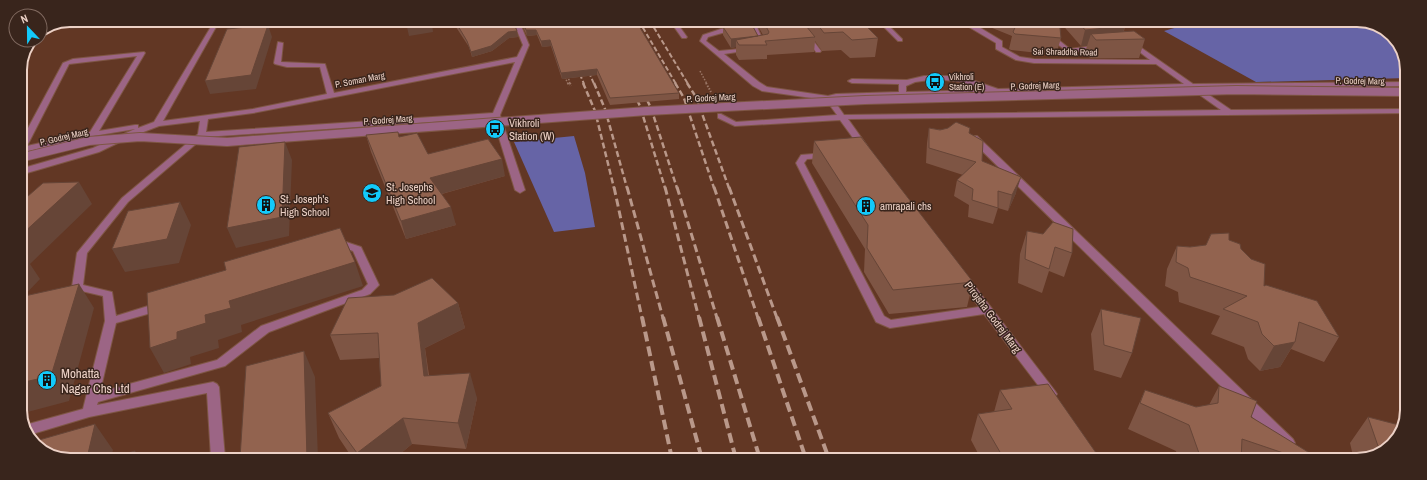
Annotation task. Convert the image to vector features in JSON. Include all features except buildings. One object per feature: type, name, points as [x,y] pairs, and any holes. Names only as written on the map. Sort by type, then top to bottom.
[{"type":"street","points":[[27,170],[96,150],[125,136],[157,124],[213,27]]},
{"type":"street","points":[[518,27],[526,45],[496,115],[520,190]]},
{"type":"street","points":[[677,27],[684,37]]},
{"type":"street","points":[[743,27],[705,36],[703,41],[756,84],[765,89],[828,98],[836,96],[1191,86],[1400,84]]},
{"type":"street","points":[[754,27],[764,47],[769,53]]},
{"type":"street","points":[[887,27],[900,40]]},
{"type":"street","name":"Sai Shraddha Road","points":[[973,27],[1000,42],[998,48],[1018,59],[1034,61],[1156,62]]},
{"type":"street","points":[[801,28],[818,51]]},
{"type":"street","points":[[1042,30],[1069,51],[1074,61]]},
{"type":"street","points":[[1122,37],[1231,114]]},
{"type":"street","points":[[280,43],[277,63],[282,65],[313,63],[324,65],[331,96]]},
{"type":"street","points":[[1133,45],[1123,46],[1131,48],[1148,62]]},
{"type":"street","points":[[718,53],[764,47]]},
{"type":"street","points":[[1069,51],[1105,47]]},
{"type":"street","points":[[27,138],[66,63],[142,54],[93,134]]},
{"type":"street","points":[[1138,54],[1145,54]]},
{"type":"street","name":"P. Soman Marg","points":[[157,124],[253,111],[520,59]]},
{"type":"street","points":[[902,94],[902,84],[911,79],[927,78],[952,78],[981,85],[998,92]]},
{"type":"street","points":[[852,80],[906,82]]},
{"type":"street","name":"P. Godrej Marg","points":[[27,156],[89,141],[126,138],[170,138],[227,142],[647,111],[842,101],[1236,90],[1400,92]]},
{"type":"street","points":[[828,98],[841,118],[869,154],[853,153]]},
{"type":"street","points":[[721,116],[735,124],[841,118],[1400,111]]},
{"type":"street","points":[[89,412],[111,321],[108,294],[77,287],[82,253],[125,200],[202,135],[496,115]]},
{"type":"street","points":[[950,116],[1294,449]]},
{"type":"street","points":[[202,135],[204,117]]},
{"type":"street","points":[[27,149],[93,134],[157,124]]},
{"type":"street","points":[[832,155],[804,157],[800,163],[880,319],[890,324],[987,310]]},
{"type":"street","points":[[92,399],[221,363],[265,329],[366,292],[374,285],[357,249],[346,244],[324,252]]},
{"type":"street","name":"Pirojsha Godrej Marg","points":[[958,272],[1058,404]]},
{"type":"street","points":[[111,321],[175,301]]},
{"type":"street","points":[[31,429],[89,412],[212,387],[218,453]]},
{"type":"path","points":[[700,71],[712,94]]},
{"type":"path","points":[[565,76],[570,86],[566,73]]},
{"type":"shaded area","points":[[1178,27],[1363,27],[1381,34],[1393,46],[1399,59],[1400,78],[1256,82],[1164,31]]},
{"type":"shaded area","points":[[574,136],[585,173],[595,227],[554,232],[514,142]]},
{"type":"railway","points":[[643,27],[676,84]]},
{"type":"railway","points":[[654,27],[688,84]]},
{"type":"railway","points":[[586,65],[594,84]]},
{"type":"railway","points":[[577,67],[584,84]]},
{"type":"railway","points":[[583,83],[595,111],[614,188]]},
{"type":"railway","points":[[594,83],[605,109],[627,188]]},
{"type":"railway","points":[[675,83],[684,98],[714,188]]},
{"type":"railway","points":[[687,83],[696,97],[729,188]]},
{"type":"railway","points":[[633,92],[640,106],[665,188]]},
{"type":"railway","points":[[643,92],[651,108],[677,188]]},
{"type":"railway","points":[[614,187],[642,318]]},
{"type":"railway","points":[[627,187],[663,318]]},
{"type":"railway","points":[[665,187],[699,318]]},
{"type":"railway","points":[[677,187],[717,318]]},
{"type":"railway","points":[[714,187],[758,318]]},
{"type":"railway","points":[[729,187],[777,318]]},
{"type":"railway","points":[[642,317],[671,453]]},
{"type":"railway","points":[[663,317],[700,453]]},
{"type":"railway","points":[[699,317],[734,453]]},
{"type":"railway","points":[[717,317],[758,453]]},
{"type":"railway","points":[[758,317],[804,453]]},
{"type":"railway","points":[[777,317],[827,453]]},
{"type":"place","name":"Vikhroli Station (E)","points":[[935,82]]},
{"type":"place","name":"Vikhroli Station (W)","points":[[495,129]]},
{"type":"place","name":"St. Josephs High School","points":[[372,193]]},
{"type":"place","name":"St. Joseph's High School","points":[[266,205]]},
{"type":"place","name":"amrapali chs","points":[[866,206]]},
{"type":"place","name":"Mohatta Nagar Chs Ltd","points":[[47,380]]}]
